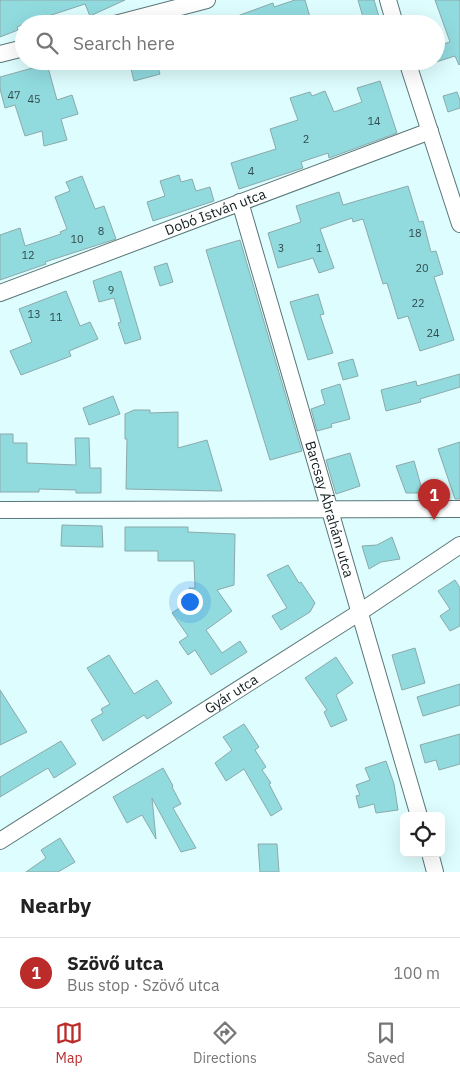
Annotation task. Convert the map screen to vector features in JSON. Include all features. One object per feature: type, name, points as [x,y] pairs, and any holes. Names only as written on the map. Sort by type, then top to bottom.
[{"type":"street","points":[[150,15],[207,0]]},
{"type":"street","points":[[388,0],[392,15]]},
{"type":"street","points":[[0,54],[15,50]]},
{"type":"street","points":[[411,70],[460,224]]},
{"type":"street","name":"Dobó István utca","points":[[0,293],[430,131]]},
{"type":"street","name":"Barcsay Ábrahám utca","points":[[240,202],[418,812]]},
{"type":"street","points":[[0,510],[460,510]]},
{"type":"street","name":"Gyár utca","points":[[0,841],[360,612],[460,545]]},
{"type":"street","points":[[431,857],[435,872]]},
{"type":"building","points":[[0,0],[125,0],[92,15],[90,15],[85,4],[51,15],[15,15],[15,31],[0,37]]},
{"type":"building","points":[[295,0],[305,0],[309,15],[240,15],[273,3],[274,7]]},
{"type":"building","points":[[358,0],[374,0],[378,15],[362,15]]},
{"type":"building","points":[[435,0],[460,0],[459,65],[455,56],[445,59],[445,43],[450,42],[445,28],[445,15],[440,15]]},
{"type":"building","points":[[25,70],[49,70],[57,100],[72,95],[78,114],[61,119],[67,140],[44,146],[42,131],[25,136],[15,105],[5,108],[0,89],[0,77]]},
{"type":"building","points":[[131,70],[159,70],[160,74],[134,81]]},
{"type":"building","points":[[380,81],[397,133],[329,158],[328,153],[301,162],[303,168],[239,189],[231,163],[276,149],[270,129],[298,120],[290,98],[310,92],[312,96],[325,91],[334,112],[362,102],[357,88]]},
{"type":"building","points":[[457,92],[460,108],[448,112],[443,96]]},
{"type":"building","points":[[179,175],[181,182],[192,179],[196,191],[210,187],[214,201],[153,221],[147,202],[165,196],[160,181]]},
{"type":"building","points":[[82,176],[95,209],[104,206],[116,239],[45,262],[46,264],[0,280],[0,235],[20,228],[25,246],[61,234],[60,232],[67,229],[55,197],[70,191],[66,182]]},
{"type":"building","points":[[408,186],[419,222],[423,221],[431,252],[436,251],[443,274],[434,277],[454,340],[420,351],[408,316],[398,319],[387,283],[383,284],[363,219],[353,222],[352,218],[320,229],[334,268],[319,273],[313,258],[278,268],[268,233],[301,222],[296,206],[339,192],[343,205]]},
{"type":"building","points":[[240,240],[302,451],[270,460],[206,250]]},
{"type":"building","points":[[167,263],[173,282],[160,286],[154,267]]},
{"type":"building","points":[[121,271],[141,339],[125,344],[118,323],[121,322],[114,298],[99,302],[93,281]]},
{"type":"building","points":[[66,291],[80,326],[90,322],[98,339],[69,351],[71,356],[21,375],[10,351],[32,342],[19,309]]},
{"type":"building","points":[[318,294],[324,314],[320,315],[333,353],[308,360],[290,302]]},
{"type":"building","points":[[353,359],[358,376],[343,380],[338,363]]},
{"type":"building","points":[[460,374],[460,387],[420,399],[421,402],[386,411],[381,390],[416,381],[417,386]]},
{"type":"building","points":[[340,384],[350,419],[331,424],[332,427],[317,431],[311,409],[325,404],[321,390]]},
{"type":"building","points":[[113,396],[120,414],[89,425],[83,408]]},
{"type":"building","points":[[134,410],[150,410],[150,413],[178,412],[178,448],[207,440],[222,491],[126,489],[127,439],[125,439],[125,414]]},
{"type":"building","points":[[0,434],[13,434],[13,443],[27,443],[27,463],[76,465],[75,438],[89,438],[90,468],[101,468],[101,493],[76,493],[76,490],[39,489],[39,492],[0,492]]},
{"type":"building","points":[[460,442],[460,499],[455,499],[438,449]]},
{"type":"building","points":[[350,453],[360,486],[336,494],[326,460]]},
{"type":"building","points":[[414,461],[423,493],[406,493],[396,466]]},
{"type":"building","points":[[62,525],[102,526],[103,547],[61,546]]},
{"type":"building","points":[[125,527],[188,527],[188,532],[235,534],[234,585],[217,590],[232,611],[206,630],[222,653],[240,641],[247,652],[211,675],[195,650],[188,655],[179,642],[188,636],[172,613],[190,601],[189,588],[195,588],[194,561],[158,561],[158,551],[125,551]]},
{"type":"building","points":[[392,537],[400,559],[381,562],[369,569],[362,546],[377,545]]},
{"type":"building","points":[[288,565],[315,603],[310,612],[281,630],[272,616],[287,608],[267,575]]},
{"type":"building","points":[[455,580],[460,588],[460,626],[450,631],[440,616],[450,609],[438,591]]},
{"type":"building","points":[[415,648],[425,683],[402,690],[392,655]]},
{"type":"building","points":[[109,655],[134,694],[157,680],[172,703],[147,719],[144,715],[103,741],[91,720],[103,713],[101,709],[110,704],[87,668]]},
{"type":"building","points":[[336,657],[353,683],[336,695],[347,720],[331,727],[324,712],[327,710],[305,678]]},
{"type":"building","points":[[460,684],[460,705],[423,716],[417,697]]},
{"type":"building","points":[[0,690],[27,732],[0,745]]},
{"type":"building","points":[[244,724],[259,747],[255,750],[266,767],[262,770],[271,783],[269,784],[282,809],[271,816],[244,769],[226,781],[215,763],[232,750],[223,737]]},
{"type":"building","points":[[460,734],[460,764],[439,770],[436,760],[425,763],[420,745]]},
{"type":"building","points":[[61,741],[76,764],[54,778],[48,768],[0,797],[0,777]]},
{"type":"building","points":[[386,761],[394,784],[398,810],[376,813],[374,804],[359,808],[356,796],[360,795],[356,785],[370,780],[365,768]]},
{"type":"building","points":[[163,768],[181,804],[173,808],[196,848],[181,852],[152,798],[156,839],[142,815],[127,823],[113,797]]},
{"type":"building","points":[[60,838],[75,862],[58,872],[26,872],[46,858],[41,850]]},
{"type":"building","points":[[258,844],[277,844],[279,872],[260,872]]},
{"type":"place","name":"Szövő utca","points":[[434,520]]}]
